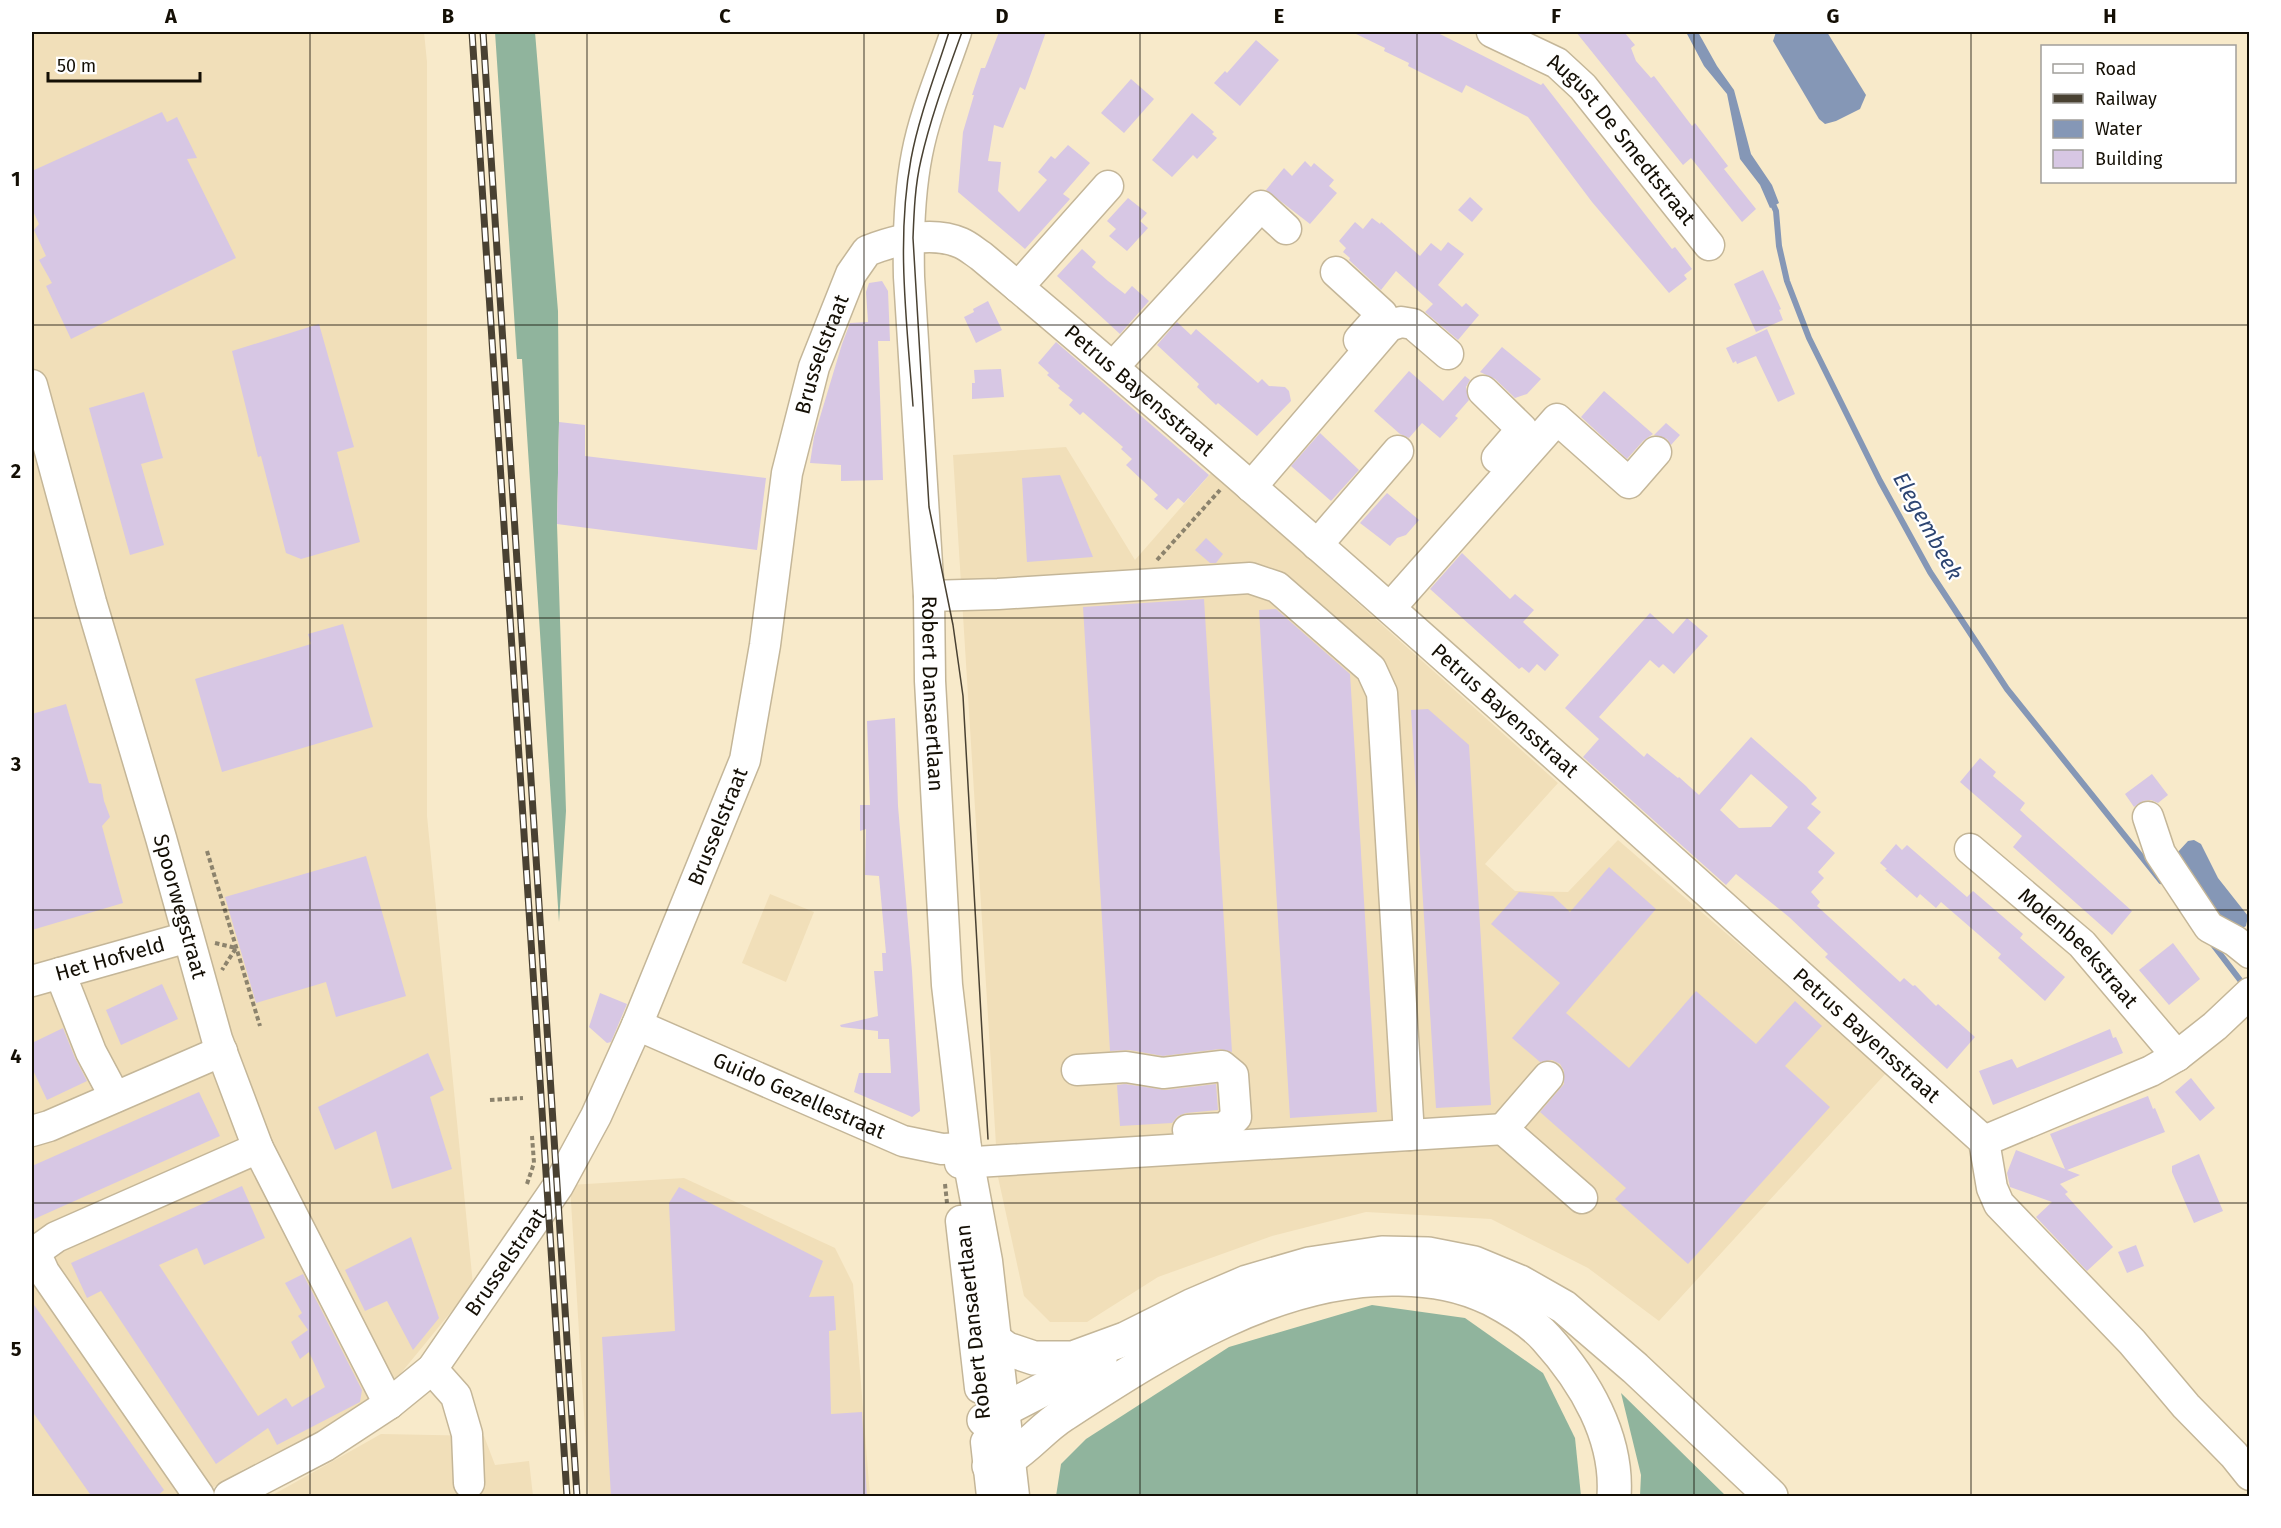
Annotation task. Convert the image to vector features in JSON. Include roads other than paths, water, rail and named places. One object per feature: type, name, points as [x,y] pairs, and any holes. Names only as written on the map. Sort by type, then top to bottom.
[{"type":"highway","points":[[996,1341],[1007,1349],[1034,1358],[1073,1358],[1125,1339],[1191,1306],[1247,1282],[1309,1264],[1382,1253],[1428,1254],[1474,1263],[1520,1282],[1564,1307],[1635,1368],[1771,1497]]},
{"type":"highway","points":[[997,1474],[1060,1417],[1182,1342],[1242,1313],[1296,1293],[1346,1281],[1426,1280],[1468,1288],[1509,1309],[1539,1330],[1567,1361],[1591,1398],[1608,1442],[1615,1484],[1614,1497]]},
{"type":"highway","points":[[994,1415],[1099,1361],[1125,1339]]},
{"type":"street","points":[[908,239],[917,152],[957,32]]},
{"type":"street","name":"August De Smedtstraat","points":[[1492,32],[1557,63],[1583,87],[1709,245]]},
{"type":"street","points":[[1018,287],[1108,186]]},
{"type":"street","points":[[1113,367],[1261,206],[1286,229]]},
{"type":"street","name":"Petrus Bayensstraat","points":[[908,239],[937,238],[960,243],[981,256],[1018,287],[1113,367],[1239,482],[1383,602],[1984,1141]]},
{"type":"street","name":"Robert Dansaertlaan","points":[[908,239],[929,596],[930,681],[947,985],[965,1158],[987,1261],[996,1341],[994,1415],[997,1474],[1014,1497]]},
{"type":"street","name":"Brusselstraat","points":[[229,1497],[325,1446],[389,1404],[432,1369],[558,1186],[596,1116],[637,1025],[745,760],[765,645],[787,473],[814,368],[851,274],[867,250],[908,239]]},
{"type":"street","points":[[1239,482],[1382,314],[1336,272]]},
{"type":"street","points":[[1239,482],[1389,326],[1401,322],[1413,324],[1448,354]]},
{"type":"street","name":"Spoorwegstraat","points":[[32,385],[91,602],[222,1051],[258,1148],[389,1404]]},
{"type":"street","points":[[1383,602],[1522,429],[1483,391]]},
{"type":"street","points":[[1383,602],[1557,419],[1629,483],[1656,452]]},
{"type":"street","points":[[1317,545],[1398,451]]},
{"type":"street","points":[[929,596],[1250,578],[1277,587],[1371,669],[1382,693],[1409,1135]]},
{"type":"street","points":[[2148,817],[2160,853],[2209,927],[2235,941],[2250,953]]},
{"type":"street","name":"Molenbeekstraat","points":[[1970,849],[2082,944],[2177,1056]]},
{"type":"street","name":"Het Hofveld","points":[[32,981],[188,937]]},
{"type":"street","points":[[60,973],[91,1052],[114,1097]]},
{"type":"street","points":[[2248,994],[2215,1026],[2177,1056],[2151,1071],[1984,1141],[1992,1188],[1999,1204],[2132,1342],[2186,1406],[2234,1455],[2250,1475]]},
{"type":"street","name":"Guido Gezellestraat","points":[[637,1025],[903,1141],[942,1149],[965,1158],[1082,1156],[1504,1129]]},
{"type":"street","points":[[32,1131],[49,1126],[222,1051]]},
{"type":"street","points":[[1077,1070],[1126,1067],[1163,1073],[1222,1066],[1233,1075],[1236,1117],[1225,1128],[1171,1131],[1140,1152]]},
{"type":"street","points":[[1548,1077],[1504,1129],[1582,1198]]},
{"type":"street","points":[[199,1497],[44,1272],[35,1252],[56,1237],[258,1148]]},
{"type":"street","name":"Robert Dansaertlaan","points":[[965,1158],[956,1175],[994,1415]]},
{"type":"street","points":[[432,1369],[456,1396],[467,1434],[469,1483]]},
{"type":"water","points":[[1686,32],[1698,32],[1734,90],[1751,154],[1772,185],[1779,203],[1770,208],[1760,185],[1740,159],[1727,94],[1704,66]]},
{"type":"water","points":[[1776,32],[1827,32],[1866,95],[1860,109],[1825,124],[1819,119],[1773,41]]},
{"type":"water","points":[[2194,840],[2201,844],[2218,878],[2248,916],[2246,926],[2241,929],[2223,926],[2177,853],[2188,841]]},
{"type":"waterway","name":"Elegembeek","points":[[1771,200],[1776,211],[1779,246],[1787,281],[1809,338],[1880,481],[1930,572],[2007,689],[2161,881]]},
{"type":"waterway","name":"Elegembeek","points":[[2211,942],[2240,980]]},
{"type":"tram line","points":[[913,406],[904,282],[904,220],[911,159],[918,127],[949,32]]},
{"type":"tram line","points":[[962,32],[934,111],[921,160],[914,208],[913,238],[929,507],[953,625],[963,696],[988,1139]]},
{"type":"railway","points":[[472,32],[567,1496]]},
{"type":"railway","points":[[483,32],[577,1496]]}]
